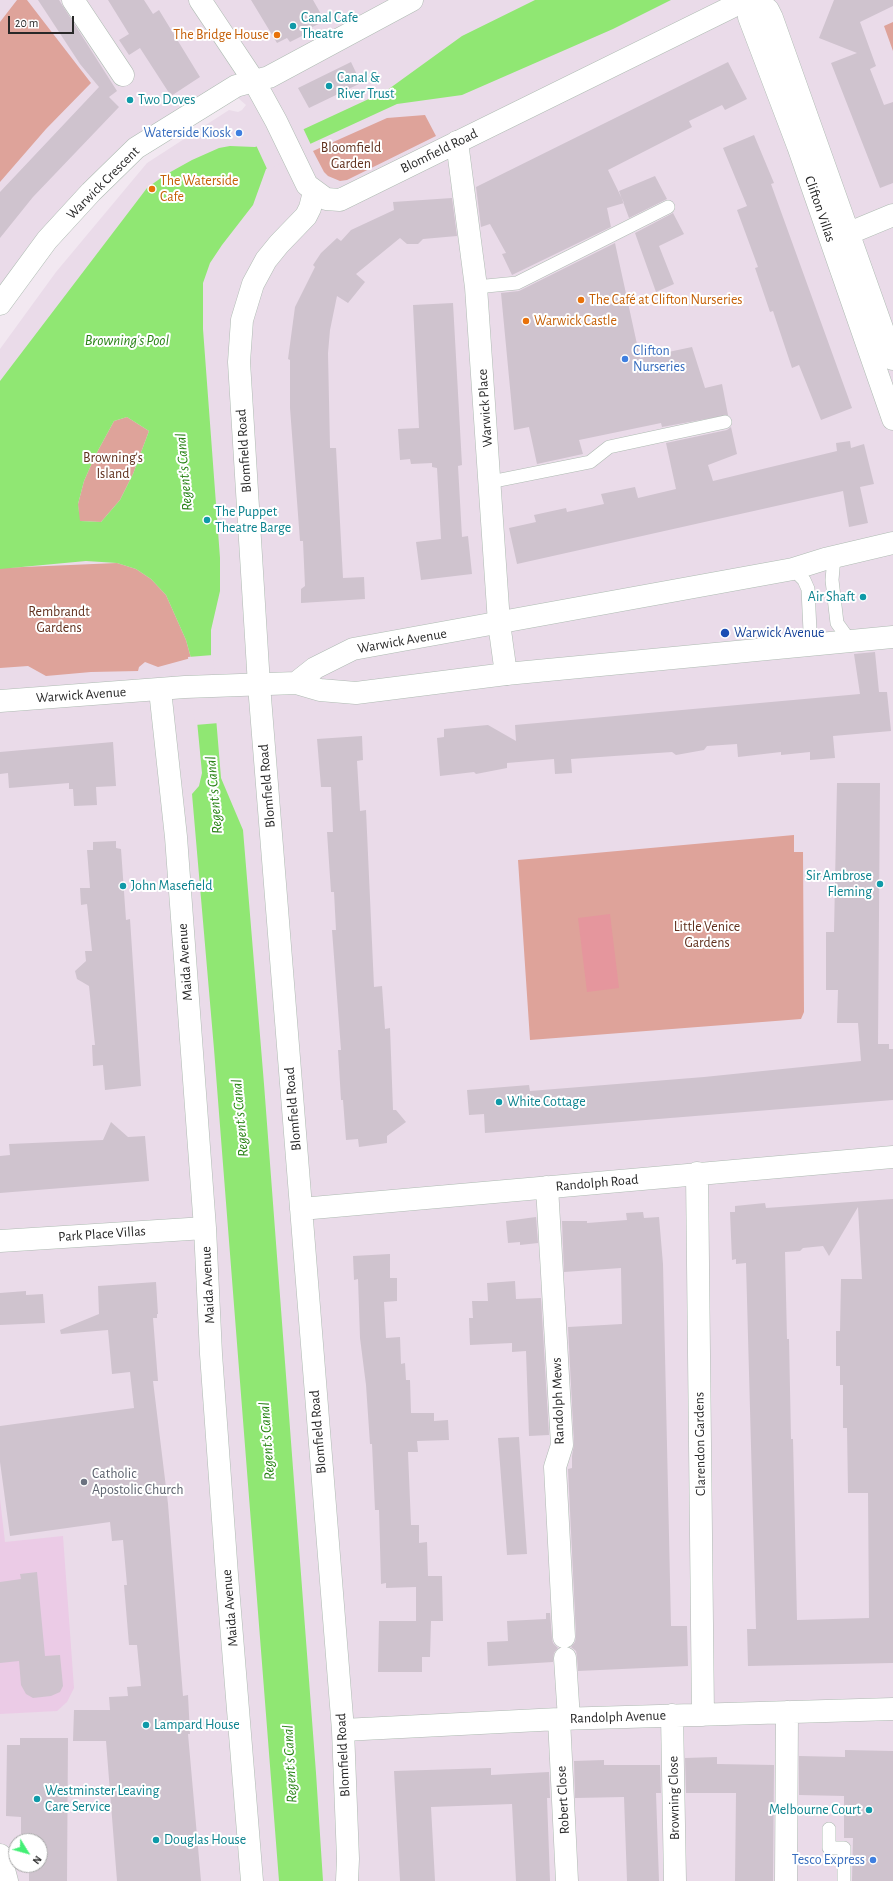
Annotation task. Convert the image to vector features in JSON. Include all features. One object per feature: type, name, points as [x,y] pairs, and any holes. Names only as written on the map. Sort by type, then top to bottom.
[{"type":"street","points":[[73,0],[122,75]]},
{"type":"street","points":[[200,0],[254,82],[276,121],[307,185],[314,192]]},
{"type":"street","name":"Warwick Crescent","points":[[0,304],[47,240],[91,192],[136,148],[236,86],[269,77],[412,0]]},
{"type":"street","name":"Blomfield Road","points":[[347,1881],[348,1859],[343,1730],[259,685],[238,362],[241,326],[246,302],[253,284],[266,260],[306,216],[310,208],[314,192],[326,199],[340,200],[746,0]]},
{"type":"street","name":"Clifton Villas","points":[[753,0],[750,17],[798,146],[840,237],[893,359]]},
{"type":"street","name":"Clifton Villas","points":[[757,0],[768,10],[840,237],[893,419]]},
{"type":"street","name":"Warwick Place","points":[[457,142],[476,287],[499,623],[506,674]]},
{"type":"street","points":[[840,237],[893,216]]},
{"type":"street","name":"Warwick Avenue","points":[[296,683],[315,668],[352,649],[793,569],[834,557],[893,543]]},
{"type":"street","points":[[259,685],[296,683],[320,690],[356,692],[506,674],[893,637]]},
{"type":"street","name":"Warwick Avenue","points":[[0,701],[185,687],[259,685]]},
{"type":"street","name":"Maida Avenue","points":[[160,690],[176,837],[205,1228],[211,1354],[252,1881]]},
{"type":"street","name":"Randolph Road","points":[[300,1209],[893,1157]]},
{"type":"street","name":"Clarendon Gardens","points":[[697,1173],[703,1715]]},
{"type":"street","name":"Randolph Mews","points":[[547,1187],[562,1445],[555,1467],[564,1647],[564,1719]]},
{"type":"street","name":"Park Place Villas","points":[[0,1241],[205,1228]]},
{"type":"street","name":"Randolph Avenue","points":[[343,1730],[564,1719],[893,1709]]},
{"type":"street","points":[[786,1881],[787,1712]]},
{"type":"street","name":"Browning Close","points":[[672,1715],[675,1881]]},
{"type":"street","name":"Robert Close","points":[[564,1719],[566,1881]]},
{"type":"street","points":[[0,1856],[7,1881]]},
{"type":"lane","points":[[476,287],[517,283],[668,207]]},
{"type":"lane","points":[[490,482],[590,462],[609,447],[725,422]]},
{"type":"lane","points":[[834,557],[832,580],[837,623],[850,641]]},
{"type":"lane","points":[[793,569],[804,580],[808,588],[810,631],[807,645]]},
{"type":"lane","points":[[829,1829],[829,1848],[844,1848],[844,1881]]},
{"type":"shaded area","points":[[238,98],[246,105],[242,110],[238,112],[229,110],[147,163],[56,272],[0,349],[0,315],[25,277],[142,150]]},
{"type":"shaded area","points":[[610,914],[619,988],[587,992],[578,918]]},
{"type":"shaded area","points":[[0,1499],[5,1542],[63,1536],[74,1688],[67,1702],[57,1711],[0,1714]]},
{"type":"green space","points":[[17,0],[27,0],[91,83],[46,129],[0,182],[0,22]]},
{"type":"green space","points":[[893,22],[893,51],[884,26]]},
{"type":"green space","name":"Bloomfield Garden","points":[[425,115],[436,136],[347,180],[340,181],[328,176],[324,172],[313,151],[387,118]]},
{"type":"green space","name":"Browning's Island","points":[[127,417],[149,431],[133,474],[120,500],[101,522],[79,521],[78,504],[84,481],[95,456],[114,421]]},
{"type":"green space","name":"Rembrandt Gardens","points":[[117,563],[136,569],[151,579],[166,595],[186,640],[191,658],[158,667],[145,662],[139,667],[138,671],[91,672],[46,676],[28,666],[0,668],[0,568]]},
{"type":"green space","name":"Little Venice Gardens","points":[[794,835],[794,852],[803,852],[804,1012],[801,1019],[530,1040],[518,860]]},
{"type":"water","points":[[535,0],[671,0],[613,29],[462,95],[397,104],[310,144],[266,169],[253,205],[210,263],[203,283],[203,329],[220,558],[220,591],[211,630],[211,657],[221,778],[243,830],[264,1084],[323,1881],[279,1881],[214,1049],[192,794],[199,786],[202,773],[191,658],[186,640],[166,595],[151,579],[136,569],[117,563],[86,561],[0,569],[0,381],[147,188],[165,175],[192,160],[219,148],[230,146],[255,147],[304,129],[386,91],[462,36]],"holes":[[[127,417],[149,431],[133,474],[120,500],[101,522],[80,521],[78,504],[84,481],[95,456],[114,421]]]},
{"type":"pier","points":[[303,128],[311,145],[268,171],[256,145]]},
{"type":"pier","points":[[213,655],[219,723],[195,725],[188,657]]},
{"type":"building","points":[[38,0],[59,0],[117,91],[109,97],[119,107],[33,197],[0,238],[0,192],[99,87],[80,64]]},
{"type":"building","points":[[108,0],[144,0],[153,14],[159,10],[200,77],[171,96],[140,48],[129,55],[119,40],[129,34]]},
{"type":"building","points":[[251,0],[313,0],[325,21],[306,30],[308,33],[290,42],[287,38],[277,43]]},
{"type":"building","points":[[834,0],[893,0],[893,6],[860,22],[876,66],[870,69],[884,105],[893,102],[893,183],[880,188],[831,63],[857,53],[819,38]]},
{"type":"building","name":"Canal & River Trust","points":[[351,62],[361,83],[309,108],[298,88]]},
{"type":"building","points":[[728,62],[747,99],[725,110],[722,105],[689,121],[692,127],[608,170],[624,203],[607,208],[611,227],[512,275],[502,254],[506,253],[490,224],[481,227],[476,187]]},
{"type":"building","points":[[754,135],[774,183],[771,184],[852,408],[821,420],[799,365],[792,368],[773,311],[770,312],[755,268],[758,267],[737,210],[747,206],[723,148]]},
{"type":"building","points":[[655,176],[667,199],[629,218],[619,191]]},
{"type":"building","points":[[452,198],[457,236],[423,239],[418,244],[407,244],[400,238],[356,274],[365,282],[348,303],[337,296],[330,330],[328,353],[330,448],[336,448],[343,578],[364,577],[365,599],[301,603],[301,589],[305,586],[303,541],[300,541],[290,408],[290,360],[288,359],[295,307],[315,267],[313,265],[321,253],[337,238],[341,241],[351,230],[394,210],[393,202]]},
{"type":"building","points":[[673,213],[684,234],[659,246],[674,284],[656,292],[635,233]]},
{"type":"building","points":[[615,243],[640,358],[692,347],[705,388],[722,384],[728,415],[662,427],[661,423],[579,440],[583,454],[537,464],[529,427],[514,430],[501,293],[519,291]]},
{"type":"building","points":[[453,303],[462,465],[458,466],[462,537],[468,536],[472,574],[421,580],[416,542],[441,539],[437,468],[432,467],[432,463],[411,464],[410,459],[400,460],[398,429],[419,428],[413,305]]},
{"type":"building","points":[[731,427],[737,454],[708,465],[713,481],[837,451],[836,443],[850,441],[851,448],[864,444],[874,484],[860,487],[868,523],[849,527],[843,491],[517,564],[509,528],[536,522],[534,515],[566,508],[567,512],[604,504],[601,494],[635,487],[638,498],[676,489],[666,443],[727,430]]},
{"type":"building","points":[[875,652],[879,692],[887,692],[891,731],[833,736],[835,758],[810,760],[810,752],[781,755],[781,752],[738,757],[737,744],[707,746],[704,750],[676,755],[672,752],[571,759],[572,773],[555,774],[554,759],[507,763],[507,768],[476,774],[474,772],[440,776],[437,738],[444,737],[444,729],[488,725],[516,741],[515,725],[860,694],[854,654]]},
{"type":"building","points":[[362,736],[363,760],[357,761],[360,811],[366,810],[374,987],[382,986],[385,1029],[390,1028],[393,1110],[396,1110],[406,1122],[387,1136],[387,1143],[359,1147],[358,1139],[346,1140],[343,1100],[341,1100],[338,1050],[341,1050],[332,930],[336,930],[334,892],[331,892],[327,832],[333,832],[331,787],[321,787],[317,739]]},
{"type":"building","points":[[113,742],[116,786],[96,787],[97,805],[74,806],[73,789],[69,789],[69,783],[9,788],[8,773],[0,774],[0,752]]},
{"type":"building","points":[[837,783],[880,783],[878,1044],[889,1044],[889,1049],[893,1049],[893,1100],[485,1133],[484,1114],[469,1115],[467,1090],[529,1085],[530,1091],[704,1077],[861,1061],[858,1023],[837,1023],[838,990],[826,990],[826,932],[834,932]]},
{"type":"building","points":[[116,841],[116,848],[121,849],[126,920],[130,919],[141,1086],[105,1090],[103,1065],[93,1066],[92,1045],[95,1045],[89,986],[77,979],[75,971],[86,961],[85,951],[92,951],[87,904],[81,905],[80,888],[90,888],[87,850],[93,850],[93,842]]},
{"type":"building","points":[[111,1122],[128,1137],[145,1136],[149,1181],[0,1193],[0,1156],[10,1155],[9,1144],[103,1140]]},
{"type":"building","points":[[893,1199],[893,1663],[748,1666],[747,1629],[756,1629],[746,1263],[736,1264],[736,1259],[732,1260],[730,1212],[735,1212],[735,1206],[765,1203],[766,1208]],"holes":[[[858,1207],[862,1279],[841,1279],[840,1331],[836,1331],[836,1366],[840,1366],[840,1385],[843,1385],[843,1428],[847,1428],[848,1493],[868,1493],[869,1618],[797,1620],[793,1439],[791,1439],[789,1339],[787,1339],[785,1252],[800,1251],[803,1248],[823,1246],[829,1256]]]},
{"type":"building","points":[[643,1212],[644,1218],[659,1217],[663,1264],[671,1626],[687,1626],[688,1666],[578,1671],[576,1651],[571,1647],[575,1642],[576,1636],[568,1469],[572,1468],[574,1444],[568,1327],[622,1324],[621,1268],[564,1272],[562,1221],[587,1221],[587,1223],[627,1220],[626,1213]]},
{"type":"building","points":[[536,1217],[538,1243],[520,1245],[520,1242],[508,1243],[506,1221]]},
{"type":"building","points":[[390,1254],[390,1278],[397,1278],[397,1301],[384,1302],[386,1338],[400,1337],[401,1364],[405,1363],[406,1380],[410,1380],[411,1413],[434,1413],[434,1421],[448,1420],[449,1440],[417,1441],[418,1452],[408,1452],[411,1525],[419,1525],[419,1543],[427,1542],[428,1576],[442,1576],[443,1621],[416,1621],[416,1587],[386,1588],[386,1583],[381,1584],[379,1510],[375,1510],[372,1444],[370,1444],[366,1385],[360,1338],[358,1279],[354,1280],[353,1256]]},
{"type":"building","points":[[515,1281],[516,1299],[541,1298],[549,1435],[529,1436],[526,1351],[512,1352],[512,1343],[470,1345],[469,1318],[473,1318],[472,1301],[488,1301],[487,1283]]},
{"type":"building","points":[[156,1282],[158,1314],[157,1318],[153,1318],[158,1381],[153,1381],[168,1504],[183,1696],[188,1695],[190,1734],[188,1734],[201,1881],[117,1881],[106,1741],[73,1741],[74,1710],[110,1710],[109,1697],[128,1696],[127,1687],[141,1686],[137,1645],[129,1645],[124,1585],[127,1585],[123,1540],[112,1541],[110,1522],[10,1536],[0,1462],[0,1426],[134,1408],[130,1372],[112,1374],[108,1330],[61,1334],[60,1330],[99,1314],[98,1286]]},
{"type":"building","points":[[26,1291],[26,1295],[43,1294],[45,1323],[0,1325],[0,1293]]},
{"type":"building","points":[[519,1437],[527,1554],[507,1555],[498,1438]]},
{"type":"building","points":[[37,1572],[45,1656],[60,1655],[63,1686],[60,1692],[51,1696],[33,1698],[26,1694],[21,1685],[19,1661],[0,1663],[0,1582],[21,1579],[20,1574]]},
{"type":"building","points":[[546,1613],[550,1613],[553,1643],[558,1648],[554,1653],[553,1662],[488,1666],[487,1642],[508,1641],[507,1621],[546,1619]]},
{"type":"building","points":[[379,1621],[431,1621],[430,1657],[422,1657],[422,1672],[378,1672]]},
{"type":"building","name":"Westminster Leaving Care Service","points":[[20,1738],[68,1738],[67,1881],[29,1881],[29,1873],[48,1873],[48,1833],[21,1833],[21,1817],[6,1816],[7,1745],[20,1745]]},
{"type":"building","points":[[845,1750],[893,1751],[893,1881],[852,1881],[853,1838],[844,1838],[844,1796],[799,1795],[799,1756],[845,1757]]},
{"type":"building","points":[[717,1757],[717,1764],[774,1765],[773,1881],[735,1881],[736,1793],[686,1793],[685,1758]]},
{"type":"building","points":[[604,1760],[604,1765],[660,1765],[661,1793],[656,1793],[659,1881],[627,1881],[624,1797],[575,1798],[574,1761]]},
{"type":"building","points":[[491,1768],[491,1775],[549,1772],[550,1798],[547,1798],[550,1881],[516,1881],[512,1804],[431,1807],[435,1881],[400,1881],[394,1771]]},
{"type":"place","name":"Canal Cafe Theatre","points":[[293,26]]},
{"type":"place","name":"The Bridge House","points":[[277,35]]},
{"type":"place","name":"Canal & River Trust","points":[[329,86]]},
{"type":"place","name":"Two Doves","points":[[130,100]]},
{"type":"place","name":"Waterside Kiosk","points":[[239,133]]},
{"type":"place","name":"The Waterside Cafe","points":[[152,189]]},
{"type":"place","name":"The Café at Clifton Nurseries","points":[[581,300]]},
{"type":"place","name":"Warwick Castle","points":[[526,321]]},
{"type":"place","name":"Clifton Nurseries","points":[[625,359]]},
{"type":"place","name":"The Puppet Theatre Barge","points":[[207,520]]},
{"type":"place","name":"Air Shaft","points":[[863,597]]},
{"type":"place","name":"Warwick Avenue","points":[[725,633]]},
{"type":"place","name":"Sir Ambrose Fleming","points":[[880,884]]},
{"type":"place","name":"John Masefield","points":[[123,886]]},
{"type":"place","name":"White Cottage","points":[[499,1102]]},
{"type":"place","name":"Catholic Apostolic Church","points":[[84,1482]]},
{"type":"place","name":"Lampard House","points":[[146,1725]]},
{"type":"place","name":"Westminster Leaving Care Service","points":[[37,1799]]},
{"type":"place","name":"Melbourne Court","points":[[869,1810]]},
{"type":"place","name":"Douglas House","points":[[156,1840]]},
{"type":"place","name":"Tesco Express","points":[[873,1860]]},
{"type":"water label","name":"Browning's Pool","points":[[127,340]]},
{"type":"water label","name":"Regent's Canal","points":[[184,472]]},
{"type":"water label","name":"Regent's Canal","points":[[214,795]]},
{"type":"water label","name":"Regent's Canal","points":[[240,1118]]},
{"type":"water label","name":"Regent's Canal","points":[[267,1441]]},
{"type":"water label","name":"Regent's Canal","points":[[290,1764]]}]
